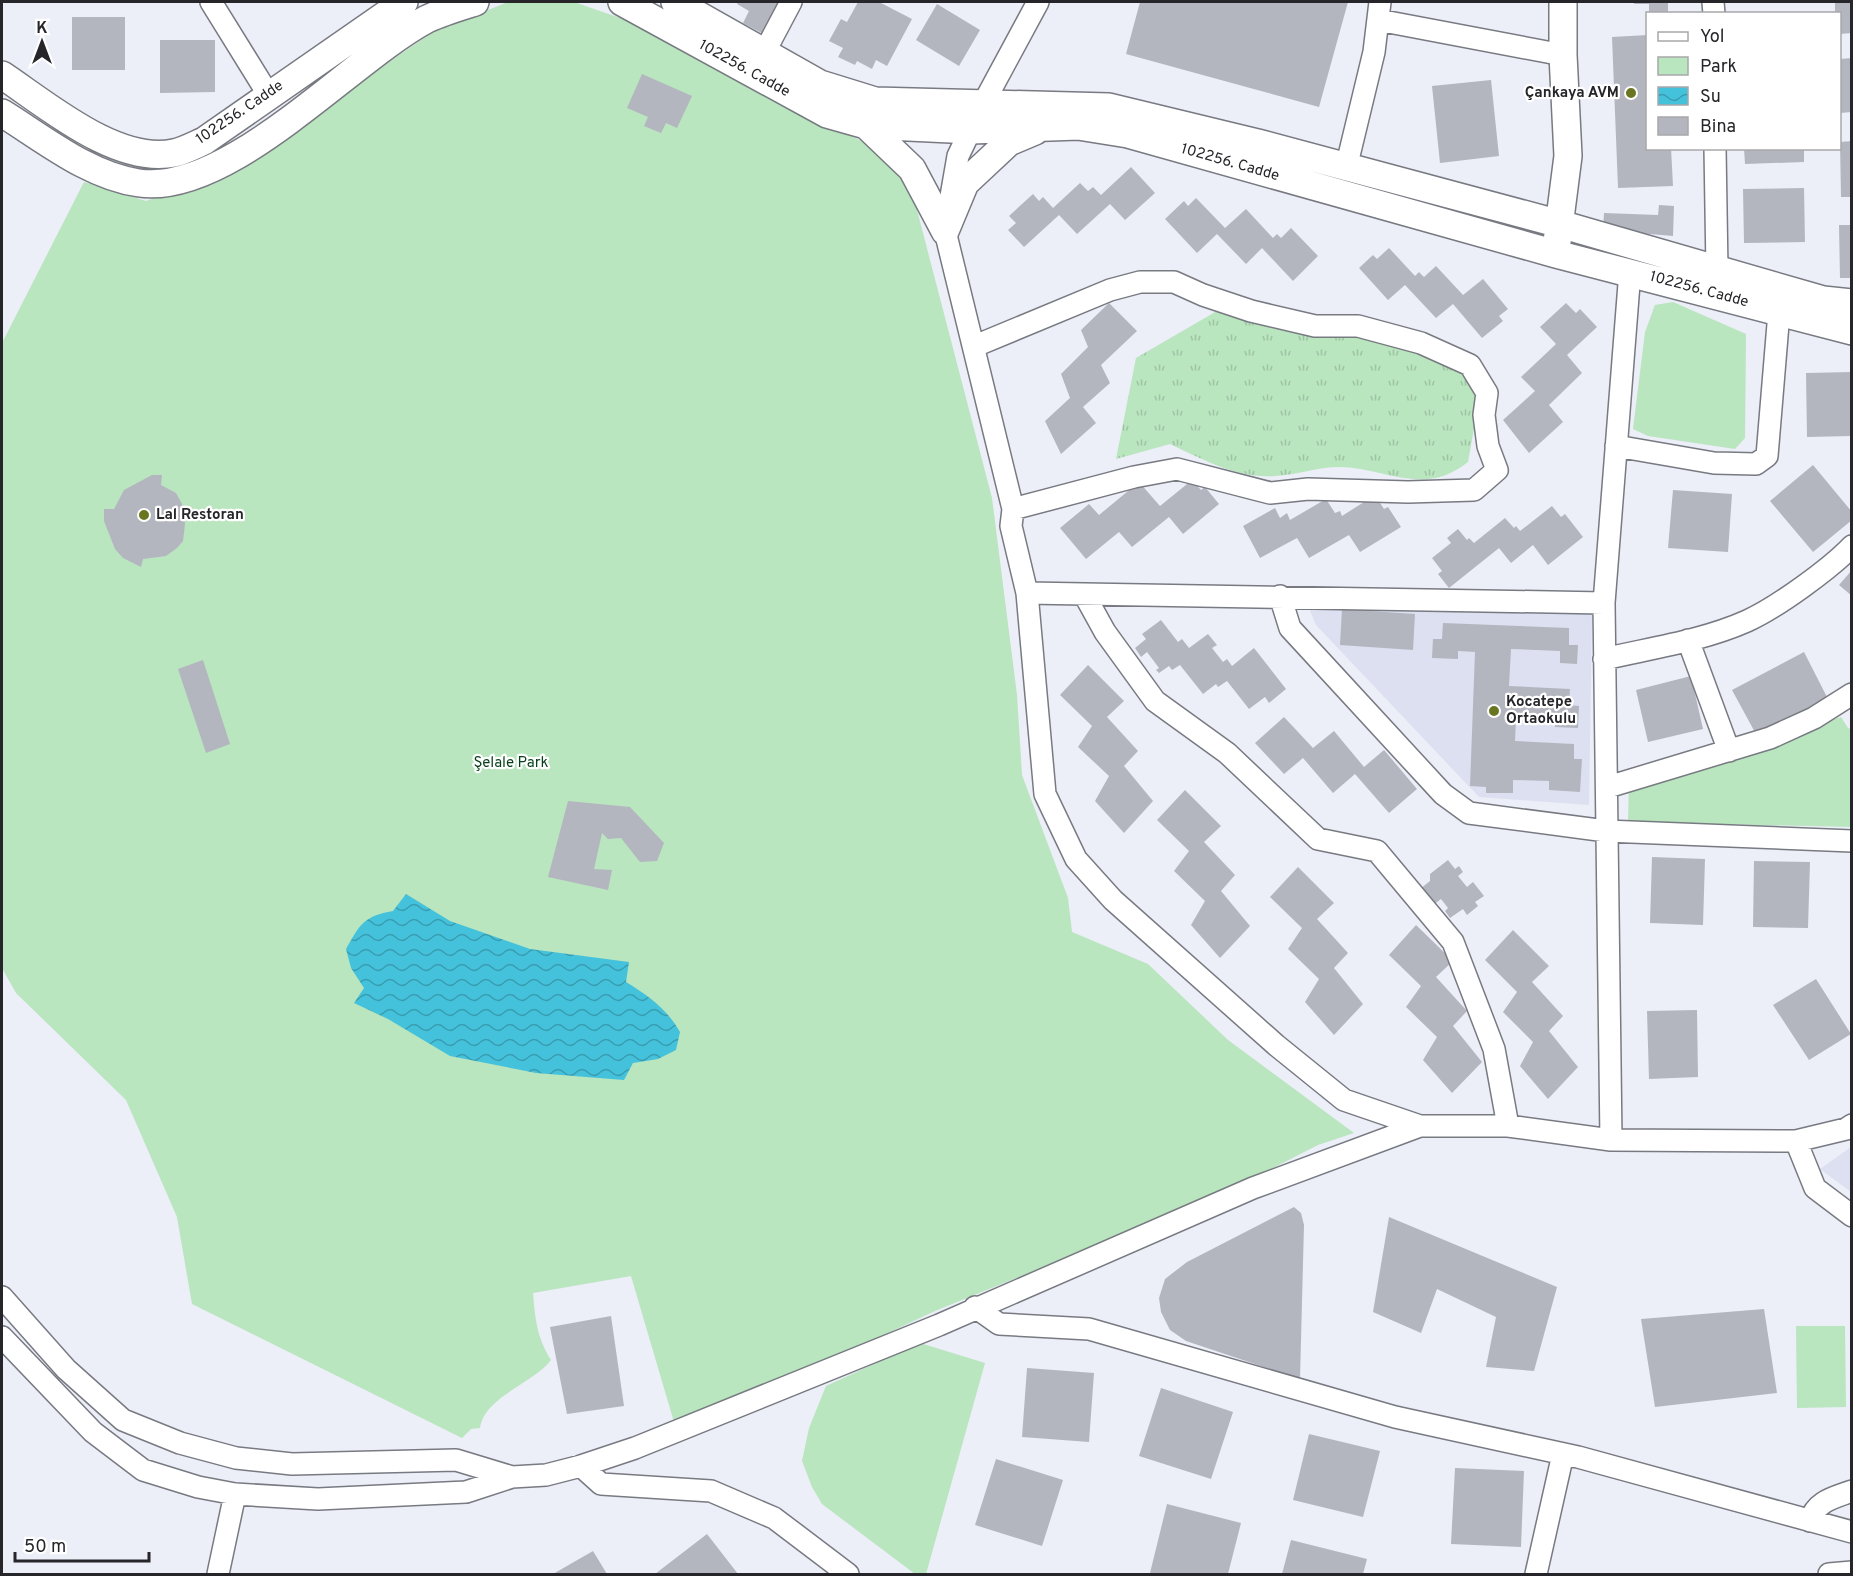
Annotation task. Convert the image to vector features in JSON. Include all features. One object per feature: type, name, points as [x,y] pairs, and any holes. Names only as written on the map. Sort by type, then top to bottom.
[{"type":"street","points":[[211,2],[268,94]]},
{"type":"street","name":"102256. Cadde","points":[[2,75],[104,141],[143,154],[175,153],[204,141],[268,94],[404,2]]},
{"type":"street","name":"102256. Cadde","points":[[2,113],[103,174],[140,183],[172,181],[226,163],[418,25],[475,2]]},
{"type":"street","name":"102256. Cadde","points":[[621,2],[826,114],[866,125],[972,130],[1078,126],[1128,134],[1556,254],[1630,271],[1851,331]]},
{"type":"street","name":"102256. Cadde","points":[[675,2],[820,84],[875,101],[1109,106],[1560,224],[1823,300],[1851,303]]},
{"type":"street","points":[[764,53],[791,2]]},
{"type":"street","points":[[945,231],[958,156],[1038,2]]},
{"type":"street","points":[[1556,254],[1568,156],[1563,2]]},
{"type":"street","points":[[1346,168],[1374,52],[1379,11],[1563,55]]},
{"type":"street","points":[[866,125],[912,169],[945,231],[975,346],[1013,509],[1011,526],[1027,593],[1045,794],[1076,859],[1113,900],[1276,1046],[1344,1100],[1420,1126],[1508,1126],[1611,1140],[1796,1141],[1851,1125]]},
{"type":"street","points":[[945,231],[965,183],[1009,142],[1044,127]]},
{"type":"street","points":[[1715,150],[1717,270]]},
{"type":"street","points":[[1611,1140],[1604,603],[1630,271]]},
{"type":"street","points":[[975,346],[1110,290],[1140,282],[1174,282],[1203,296],[1251,311],[1315,326],[1358,326],[1421,342],[1470,365],[1487,393],[1484,415],[1488,446],[1497,471],[1474,490],[1408,492],[1308,489],[1270,493],[1177,469],[1134,477],[1013,509]]},
{"type":"street","points":[[1616,446],[1714,463],[1756,464],[1767,456],[1779,312]]},
{"type":"street","points":[[1604,659],[1688,640],[1747,621],[1810,581],[1851,546]]},
{"type":"street","points":[[1027,593],[1604,603]]},
{"type":"street","points":[[1084,594],[1105,632],[1155,700],[1227,753],[1318,839],[1377,851],[1453,942],[1494,1049],[1508,1126]]},
{"type":"street","points":[[1280,596],[1290,628],[1443,794],[1469,813],[1606,831],[1851,841]]},
{"type":"street","points":[[1688,640],[1729,751]]},
{"type":"street","points":[[1608,787],[1770,738],[1814,718],[1851,694]]},
{"type":"street","points":[[2,1337],[93,1432],[143,1470],[198,1487],[235,1494],[318,1499],[466,1492],[512,1477],[546,1475],[581,1466],[657,1439],[939,1325],[975,1307],[1253,1188],[1420,1126]]},
{"type":"street","points":[[1796,1141],[1815,1188],[1851,1216]]},
{"type":"street","points":[[2,1297],[66,1369],[123,1420],[180,1443],[236,1458],[292,1464],[456,1460],[512,1477]]},
{"type":"street","points":[[975,1307],[999,1324],[1089,1329],[1395,1417],[1563,1454],[1851,1532]]},
{"type":"street","points":[[1536,1575],[1563,1454]]},
{"type":"street","points":[[581,1466],[601,1484],[711,1491],[774,1518],[848,1575]]},
{"type":"street","points":[[1810,1521],[1815,1509],[1823,1502],[1851,1491]]},
{"type":"street","points":[[218,1575],[235,1494]]},
{"type":"street","points":[[1829,1575],[1851,1572]]},
{"type":"shaded area","name":"Kocatepe Ortaokulu","points":[[1308,606],[1592,613],[1589,805],[1479,797],[1316,625]]},
{"type":"shaded area","points":[[1851,1147],[1851,1192],[1820,1169]]},
{"type":"green space","name":"Şelale Park","points":[[508,2],[574,2],[652,29],[681,48],[873,147],[911,187],[992,498],[1017,695],[1022,775],[1068,898],[1072,932],[1148,964],[1228,1040],[1354,1133],[1318,1145],[1216,1197],[935,1311],[864,1344],[674,1422],[631,1276],[533,1293],[538,1328],[551,1360],[490,1408],[480,1428],[471,1429],[462,1438],[192,1304],[177,1217],[126,1100],[16,993],[2,968],[2,343],[84,182],[146,201],[233,168],[433,32]]},
{"type":"green space","points":[[1673,302],[1746,334],[1745,438],[1735,449],[1648,436],[1633,429],[1645,332],[1655,305]]},
{"type":"green space","points":[[1217,311],[1353,332],[1447,352],[1480,395],[1468,462],[1451,473],[1435,478],[1420,479],[1339,467],[1261,476],[1221,467],[1170,444],[1116,459],[1136,358]]},
{"type":"green space","points":[[1841,717],[1851,729],[1851,827],[1628,822],[1629,781]]},
{"type":"green space","points":[[1796,1326],[1845,1326],[1846,1407],[1797,1408]]},
{"type":"green space","points":[[920,1343],[985,1363],[926,1574],[915,1574],[822,1504],[812,1487],[802,1461],[809,1428],[826,1386]]},
{"type":"water","points":[[406,894],[450,921],[530,949],[629,962],[626,982],[657,1004],[675,1024],[680,1032],[676,1050],[658,1059],[633,1063],[624,1080],[536,1073],[450,1056],[388,1019],[354,1003],[364,988],[351,968],[346,949],[364,922],[393,911]]},
{"type":"building","points":[[738,2],[787,2],[769,37],[743,23],[749,11],[737,4]]},
{"type":"building","points":[[858,2],[879,2],[912,19],[887,66],[876,60],[872,69],[857,61],[855,65],[838,57],[843,48],[829,41],[841,19],[847,22]]},
{"type":"building","points":[[1140,2],[1348,2],[1319,107],[1126,54]]},
{"type":"building","points":[[1634,2],[1668,2],[1668,12],[1649,12],[1649,4],[1634,4]]},
{"type":"building","points":[[1835,2],[1852,2],[1852,33],[1841,34],[1841,12],[1835,12]]},
{"type":"building","points":[[937,4],[980,30],[959,66],[916,40]]},
{"type":"building","points":[[72,17],[125,17],[125,70],[72,70]]},
{"type":"building","name":"Çankaya AVM","points":[[1646,35],[1646,150],[1671,150],[1673,186],[1618,188],[1612,37]]},
{"type":"building","points":[[160,40],[215,40],[215,92],[160,93]]},
{"type":"building","points":[[1852,58],[1852,112],[1841,113],[1841,59]]},
{"type":"building","points":[[642,74],[692,96],[677,128],[666,123],[661,133],[644,126],[648,117],[627,108]]},
{"type":"building","points":[[1491,80],[1499,156],[1440,163],[1432,86]]},
{"type":"building","points":[[1852,141],[1852,197],[1841,197],[1841,142]]},
{"type":"building","points":[[1744,150],[1804,150],[1804,162],[1745,164]]},
{"type":"building","points":[[1131,167],[1155,193],[1125,220],[1110,204],[1077,234],[1059,215],[1024,247],[1008,230],[1016,223],[1009,216],[1033,194],[1039,201],[1043,197],[1053,208],[1080,183],[1088,191],[1093,187],[1101,195]]},
{"type":"building","points":[[1804,188],[1805,242],[1744,243],[1743,189]]},
{"type":"building","points":[[1196,198],[1225,228],[1246,209],[1273,238],[1277,234],[1281,238],[1291,228],[1318,256],[1293,281],[1262,248],[1246,264],[1217,234],[1197,253],[1165,219],[1184,201],[1188,206]]},
{"type":"building","points":[[1659,205],[1674,206],[1673,236],[1603,230],[1604,213],[1658,215]]},
{"type":"building","points":[[1839,225],[1852,225],[1852,278],[1840,278]]},
{"type":"building","points":[[1389,248],[1415,276],[1419,272],[1424,277],[1436,266],[1463,295],[1483,279],[1508,309],[1499,316],[1503,321],[1482,338],[1453,304],[1436,318],[1405,285],[1388,300],[1359,268],[1373,255],[1377,259]]},
{"type":"building","points":[[1109,303],[1137,331],[1101,365],[1110,383],[1083,407],[1096,423],[1061,454],[1045,421],[1070,398],[1061,374],[1088,347],[1081,330]]},
{"type":"building","points":[[1566,303],[1576,313],[1580,309],[1597,327],[1567,355],[1582,373],[1549,405],[1563,422],[1529,453],[1503,420],[1535,391],[1521,377],[1556,344],[1540,327]]},
{"type":"building","points":[[1852,372],[1852,436],[1807,437],[1806,373]]},
{"type":"building","points":[[1813,465],[1852,512],[1852,520],[1813,552],[1770,501]]},
{"type":"building","name":"Lal Restoran","points":[[152,475],[162,475],[161,485],[176,493],[182,504],[185,524],[183,541],[166,556],[143,559],[141,567],[123,558],[115,549],[104,521],[104,509],[114,509],[124,490]]},
{"type":"building","points":[[1192,480],[1201,490],[1205,487],[1219,504],[1183,534],[1169,517],[1132,547],[1119,532],[1086,559],[1060,528],[1089,504],[1099,515],[1139,482],[1160,506]]},
{"type":"building","points":[[1673,490],[1732,494],[1728,552],[1668,548]]},
{"type":"building","points":[[1375,495],[1384,509],[1388,507],[1401,527],[1360,552],[1349,535],[1309,558],[1297,538],[1260,558],[1243,526],[1275,508],[1280,518],[1287,513],[1290,520],[1326,499],[1335,513],[1340,511],[1342,516]]},
{"type":"building","points":[[1552,506],[1561,517],[1565,514],[1583,537],[1548,565],[1533,545],[1511,563],[1499,548],[1449,588],[1438,574],[1442,571],[1432,558],[1451,543],[1447,538],[1458,529],[1467,540],[1469,538],[1474,543],[1505,518],[1520,531]]},
{"type":"building","points":[[1852,570],[1852,596],[1839,585]]},
{"type":"building","points":[[1342,609],[1415,614],[1413,650],[1340,645]]},
{"type":"building","points":[[1161,620],[1178,642],[1182,639],[1189,648],[1208,634],[1217,645],[1212,648],[1223,662],[1227,659],[1232,666],[1254,648],[1286,689],[1269,703],[1265,697],[1249,709],[1227,681],[1218,687],[1216,684],[1203,694],[1180,665],[1172,670],[1169,666],[1159,673],[1156,670],[1159,668],[1147,652],[1141,657],[1135,648],[1146,639],[1142,634]]},
{"type":"building","points":[[1443,623],[1569,628],[1569,645],[1578,645],[1577,664],[1560,663],[1560,651],[1511,649],[1509,686],[1570,689],[1569,705],[1579,706],[1578,728],[1555,727],[1555,720],[1516,718],[1515,741],[1574,744],[1574,759],[1582,759],[1580,792],[1549,790],[1549,781],[1513,780],[1513,793],[1486,793],[1486,787],[1470,786],[1475,652],[1458,651],[1458,659],[1432,658],[1433,639],[1442,639]]},
{"type":"building","points":[[1804,652],[1828,699],[1757,736],[1732,690]]},
{"type":"building","points":[[203,660],[230,744],[206,753],[178,669]]},
{"type":"building","points":[[1088,665],[1124,701],[1107,717],[1138,751],[1124,766],[1153,801],[1124,833],[1095,801],[1109,776],[1078,747],[1092,726],[1060,695]]},
{"type":"building","points":[[1691,676],[1703,729],[1648,742],[1636,690]]},
{"type":"building","points":[[1284,717],[1313,748],[1334,731],[1364,767],[1384,750],[1417,789],[1389,813],[1355,774],[1333,793],[1303,758],[1284,774],[1255,743]]},
{"type":"building","points":[[1185,790],[1221,826],[1204,842],[1235,875],[1221,891],[1250,926],[1220,958],[1191,925],[1205,901],[1174,871],[1189,851],[1157,820]]},
{"type":"building","points":[[568,801],[630,807],[664,843],[657,861],[640,862],[621,838],[608,839],[602,833],[594,869],[612,870],[608,890],[548,877]]},
{"type":"building","points":[[1652,857],[1705,859],[1703,925],[1650,923]]},
{"type":"building","points":[[1448,860],[1455,869],[1459,866],[1463,872],[1458,876],[1467,887],[1473,882],[1484,896],[1475,902],[1478,906],[1467,915],[1463,909],[1450,918],[1445,911],[1448,908],[1441,899],[1432,906],[1420,889],[1430,881],[1430,874]]},
{"type":"building","points":[[1754,861],[1810,862],[1808,928],[1753,927]]},
{"type":"building","points":[[1298,867],[1334,903],[1317,919],[1348,953],[1334,968],[1363,1004],[1334,1035],[1305,1002],[1319,979],[1288,949],[1302,928],[1270,897]]},
{"type":"building","points":[[1416,925],[1453,961],[1436,977],[1467,1011],[1453,1026],[1482,1062],[1452,1093],[1423,1060],[1437,1037],[1406,1007],[1421,986],[1389,955]]},
{"type":"building","points":[[1513,930],[1549,966],[1532,982],[1563,1016],[1549,1031],[1578,1067],[1548,1099],[1520,1066],[1533,1042],[1503,1012],[1517,992],[1485,960]]},
{"type":"building","points":[[1816,979],[1851,1034],[1809,1060],[1773,1005]]},
{"type":"building","points":[[1697,1010],[1698,1077],[1649,1079],[1647,1011]]},
{"type":"building","points":[[1294,1207],[1301,1213],[1304,1225],[1300,1379],[1186,1341],[1170,1330],[1161,1312],[1159,1298],[1165,1279],[1187,1262]]},
{"type":"building","points":[[1389,1217],[1557,1287],[1534,1371],[1486,1367],[1496,1317],[1437,1289],[1421,1333],[1373,1312]]},
{"type":"building","points":[[1764,1309],[1777,1393],[1655,1407],[1641,1319]]},
{"type":"building","points":[[611,1316],[624,1406],[567,1414],[550,1327]]},
{"type":"building","points":[[1027,1368],[1094,1373],[1089,1442],[1022,1437]]},
{"type":"building","points":[[1161,1388],[1233,1412],[1211,1479],[1139,1456]]},
{"type":"building","points":[[1309,1434],[1380,1451],[1363,1517],[1293,1500]]},
{"type":"building","points":[[996,1459],[1063,1480],[1042,1546],[975,1525]]},
{"type":"building","points":[[1455,1468],[1524,1471],[1521,1547],[1451,1544]]},
{"type":"building","points":[[1167,1504],[1241,1523],[1228,1574],[1150,1573]]},
{"type":"building","points":[[707,1534],[738,1574],[655,1574]]},
{"type":"building","points":[[1291,1540],[1367,1559],[1363,1574],[1282,1574]]},
{"type":"building","points":[[593,1551],[607,1574],[553,1574]]},
{"type":"place","name":"Çankaya AVM","points":[[1631,93]]},
{"type":"place","name":"Lal Restoran","points":[[144,515]]},
{"type":"place","name":"Kocatepe Ortaokulu","points":[[1494,711]]}]
